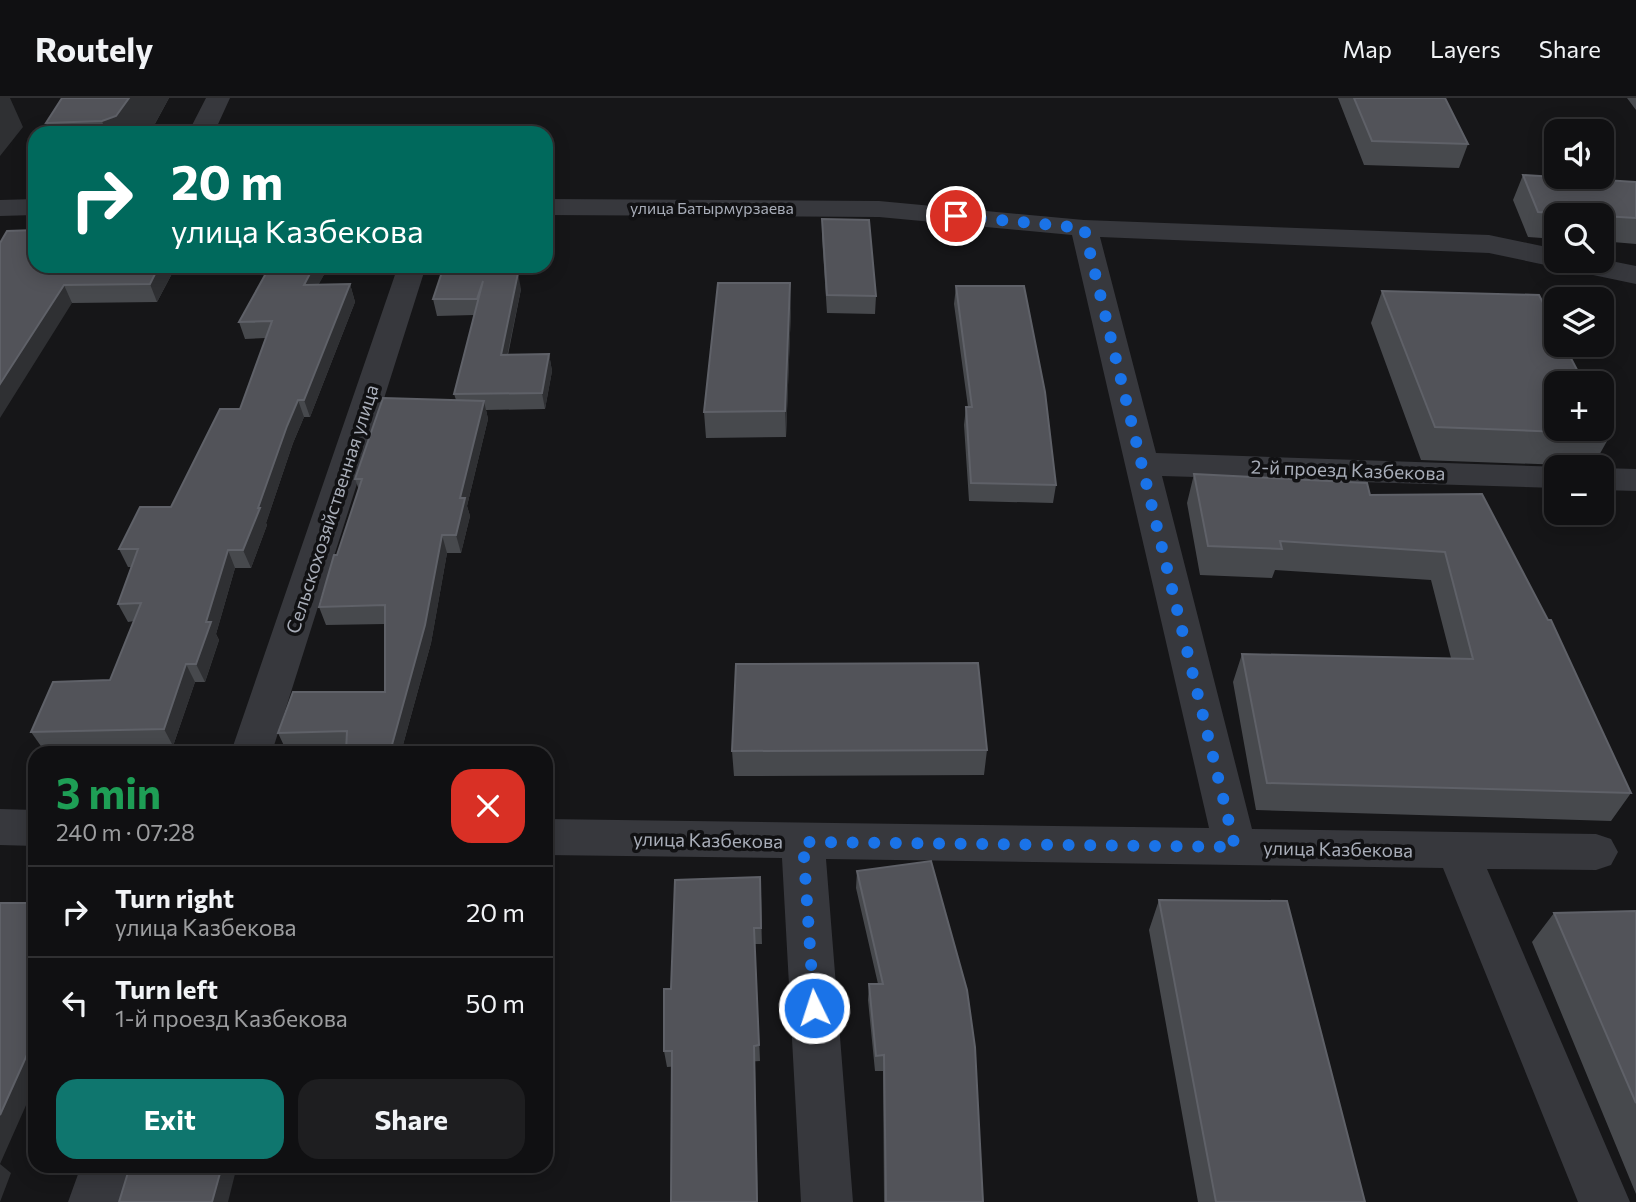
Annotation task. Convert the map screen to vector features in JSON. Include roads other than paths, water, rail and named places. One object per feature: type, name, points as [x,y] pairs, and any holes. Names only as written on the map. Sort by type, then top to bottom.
[{"type":"street","points":[[204,126],[218,98]]},
{"type":"street","name":"улица Батырмурзаева","points":[[553,207],[879,209],[1084,228],[1489,244],[1544,255]]},
{"type":"street","points":[[1084,228],[1235,847]]},
{"type":"street","points":[[1614,271],[1636,275]]},
{"type":"street","name":"Сельскохозяйственная улица","points":[[253,746],[410,273]]},
{"type":"street","name":"2-й проезд Казбекова","points":[[1141,464],[1544,477]]},
{"type":"street","points":[[1614,479],[1636,480]]},
{"type":"street","points":[[0,827],[28,828]]},
{"type":"street","name":"улица Казбекова","points":[[553,838],[1596,852]]},
{"type":"street","points":[[803,842],[827,1202]]},
{"type":"street","points":[[1457,850],[1604,1202]]},
{"type":"street","points":[[94,1202],[104,1173]]}]
